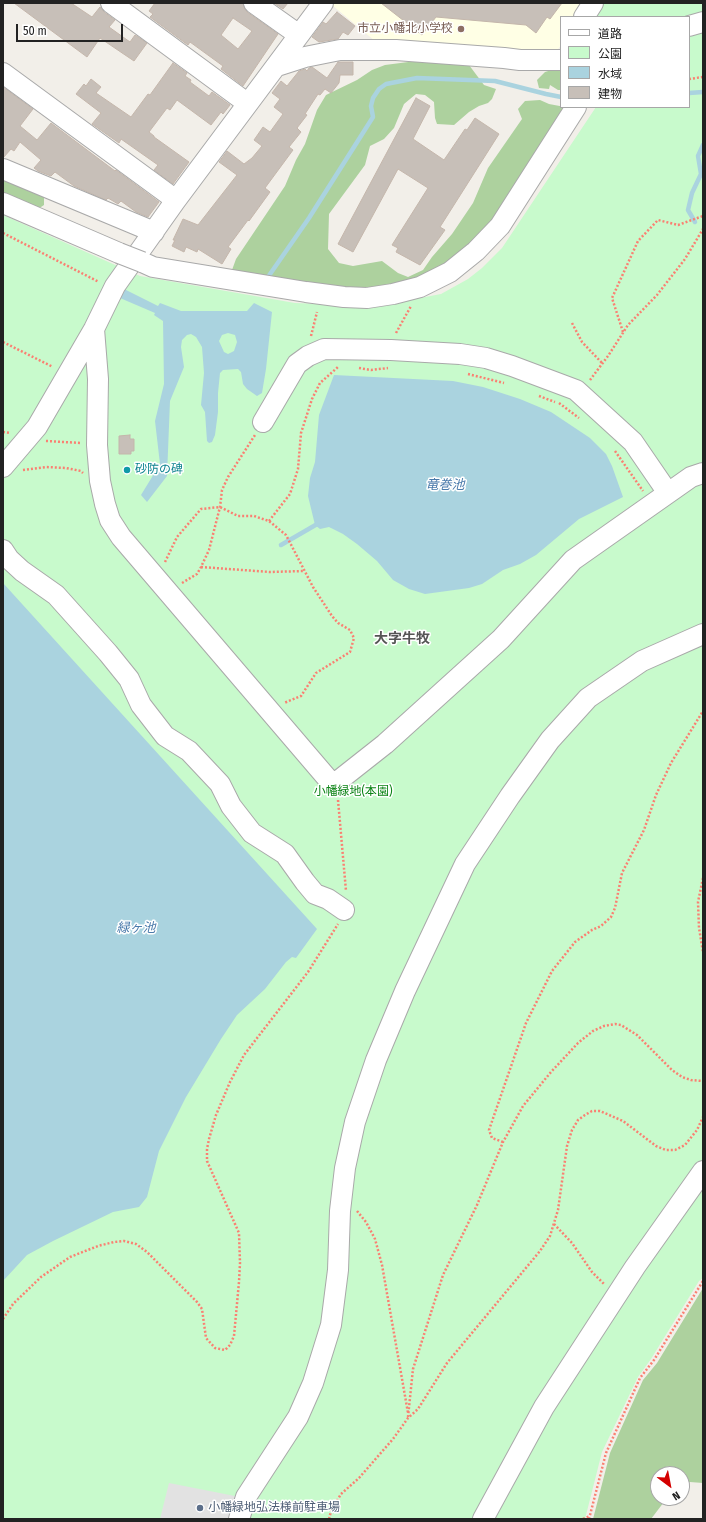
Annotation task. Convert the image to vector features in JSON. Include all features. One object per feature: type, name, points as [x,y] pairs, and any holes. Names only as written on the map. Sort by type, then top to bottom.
[{"type":"street","points":[[111,3],[247,103]]},
{"type":"street","points":[[254,3],[299,35]]},
{"type":"street","points":[[12,469],[29,436],[37,427],[94,329],[113,290],[176,200],[323,3]]},
{"type":"street","points":[[585,16],[593,3]]},
{"type":"street","points":[[690,26],[703,22]]},
{"type":"street","points":[[277,66],[305,57],[340,50],[396,50],[520,60],[559,57]]},
{"type":"street","points":[[3,73],[176,200]]},
{"type":"street","points":[[3,203],[153,267],[344,297],[367,298],[393,294],[420,287],[450,272],[476,251],[500,226],[575,109]]},
{"type":"street","points":[[3,169],[154,232]]},
{"type":"street","points":[[94,329],[98,379],[98,445],[100,481],[110,520],[121,537],[333,786],[385,744],[501,639],[573,560],[691,477],[703,473]]},
{"type":"street","points":[[263,422],[297,364],[308,356],[324,349],[388,359],[460,354],[486,358],[512,366],[570,395],[633,442],[660,499]]},
{"type":"street","points":[[3,550],[9,559],[22,571],[56,595],[108,653],[130,679],[140,705],[165,736],[189,751],[220,784],[231,806],[252,833],[285,854],[315,894],[328,899],[344,910]]},
{"type":"street","points":[[239,1519],[246,1497],[298,1417],[313,1383],[331,1325],[338,1270],[340,1211],[345,1168],[355,1122],[376,1060],[405,991],[465,864],[510,796],[550,740],[588,698],[642,661],[703,634]]},
{"type":"street","points":[[483,1519],[544,1406],[616,1295],[703,1171]]},
{"type":"path","points":[[690,79],[703,77]]},
{"type":"path","points":[[623,333],[612,298],[638,241],[658,220],[678,225],[703,216]]},
{"type":"path","points":[[537,395],[570,395],[608,356],[628,325],[657,295],[685,260],[703,229]]},
{"type":"path","points":[[3,233],[113,290]]},
{"type":"path","points":[[356,367],[371,370],[388,359],[413,302]]},
{"type":"path","points":[[308,356],[307,350],[317,312]]},
{"type":"path","points":[[572,323],[582,342],[602,363]]},
{"type":"path","points":[[3,342],[68,374]]},
{"type":"path","points":[[269,521],[290,494],[298,469],[301,433],[312,399],[320,383],[342,363]]},
{"type":"path","points":[[465,373],[509,384]]},
{"type":"path","points":[[570,395],[582,420]]},
{"type":"path","points":[[151,572],[182,583],[197,574],[209,550],[220,507],[222,490],[228,476],[263,422]]},
{"type":"path","points":[[29,436],[37,440],[98,445]]},
{"type":"path","points":[[615,449],[660,499]]},
{"type":"path","points":[[12,469],[46,467],[66,468],[81,471],[90,480],[100,481]]},
{"type":"path","points":[[151,572],[160,570],[177,537],[201,509],[220,507],[238,516],[254,516],[269,521],[286,535],[304,570],[332,616],[338,623],[350,630],[354,638],[350,652],[316,673],[301,696],[285,703],[271,713]]},
{"type":"path","points":[[201,567],[270,572],[304,570]]},
{"type":"path","points":[[503,1142],[492,1138],[489,1130],[526,1023],[552,971],[574,942],[601,926],[611,916],[615,908],[622,873],[644,830],[656,795],[671,764],[703,711]]},
{"type":"path","points":[[3,1320],[13,1304],[41,1277],[70,1258],[98,1246],[124,1241],[136,1244],[147,1252],[197,1302],[202,1309],[206,1338],[215,1348],[225,1350],[230,1345],[234,1336],[239,1282],[240,1263],[238,1233],[207,1161],[207,1149],[216,1115],[230,1082],[244,1055],[308,972],[341,919],[347,898],[337,794],[333,786]]},
{"type":"path","points":[[703,878],[698,902],[699,928],[703,952]]},
{"type":"path","points":[[408,1418],[413,1370],[443,1275],[477,1205],[503,1142],[523,1106],[551,1072],[578,1043],[593,1031],[604,1026],[621,1024],[637,1035],[672,1070],[682,1077],[691,1080],[703,1081]]},
{"type":"path","points":[[329,1519],[331,1511],[341,1494],[359,1478],[393,1439],[408,1418],[418,1409],[447,1363],[540,1251],[550,1236],[558,1210],[567,1146],[572,1130],[578,1120],[592,1111],[600,1111],[623,1121],[656,1146],[675,1150],[685,1145],[697,1130],[703,1117]]},
{"type":"path","points":[[340,1211],[358,1211],[366,1222],[374,1239],[382,1265],[408,1418]]},
{"type":"path","points":[[554,1224],[572,1243],[592,1272],[616,1295]]},
{"type":"path","points":[[583,1519],[589,1517],[606,1453],[640,1378],[654,1360],[703,1281]]},
{"type":"shaded area","name":"市立小幡北小学校","points":[[334,3],[590,3],[581,16],[560,16],[560,46],[554,55],[375,41],[332,5]]},
{"type":"shaded area","name":"小幡緑地弘法様前駐車場","points":[[169,1483],[240,1497],[234,1519],[160,1519]]},
{"type":"green space","name":"小幡緑地(本園)","points":[[596,3],[703,3],[703,1278],[699,1281],[651,1359],[638,1377],[602,1452],[585,1519],[3,1519],[3,215],[140,276],[295,303],[378,306],[441,294],[468,279],[482,268],[502,248],[595,108],[690,108],[690,16],[588,16]]},
{"type":"green space","points":[[416,61],[469,65],[484,85],[496,89],[492,99],[488,103],[469,112],[454,125],[437,124],[434,102],[425,95],[416,94],[404,104],[394,128],[384,139],[370,146],[365,165],[329,214],[328,249],[339,263],[353,266],[382,261],[398,273],[408,277],[423,270],[452,234],[473,203],[488,168],[522,119],[518,109],[525,101],[540,100],[549,104],[560,106],[560,108],[564,108],[491,224],[456,259],[433,274],[389,287],[353,288],[297,283],[232,270],[236,259],[285,186],[296,160],[305,144],[317,110],[326,95],[357,80],[372,70],[385,65]]},
{"type":"green space","points":[[560,67],[560,90],[550,85],[549,89],[539,88],[537,80],[545,72]]},
{"type":"green space","points":[[3,178],[44,195],[44,205],[38,209],[3,194]]},
{"type":"green space","points":[[703,1288],[703,1483],[690,1482],[690,1466],[650,1466],[650,1506],[661,1506],[651,1519],[593,1519],[610,1453],[643,1380],[657,1363]]},
{"type":"water","points":[[124,289],[158,306],[160,303],[181,311],[247,311],[254,303],[272,312],[262,393],[257,396],[247,389],[243,384],[241,372],[238,369],[223,370],[220,373],[215,435],[212,442],[209,443],[207,441],[205,412],[201,405],[204,373],[202,347],[196,337],[191,334],[187,335],[182,340],[181,347],[184,367],[170,401],[167,476],[147,502],[141,495],[160,464],[155,421],[164,384],[163,321],[154,315],[155,313],[120,298]],"holes":[[[228,333],[235,335],[237,342],[234,351],[228,354],[224,352],[219,341],[222,335]]]},
{"type":"water","name":"竜巻池","points":[[334,375],[453,381],[483,387],[520,399],[551,412],[590,438],[606,454],[623,497],[579,519],[536,555],[520,564],[503,570],[482,584],[469,588],[425,594],[409,589],[393,580],[377,561],[343,534],[329,527],[320,529],[315,525],[308,496],[310,478],[315,462],[319,415]]},
{"type":"water","name":"緑ヶ池","points":[[3,583],[317,929],[296,958],[292,957],[286,962],[265,989],[237,1015],[221,1039],[186,1097],[159,1151],[147,1197],[139,1207],[113,1212],[27,1255],[3,1281]]},
{"type":"building","points":[[14,3],[71,3],[92,17],[100,7],[115,20],[109,27],[130,42],[135,35],[147,43],[134,61],[100,38],[87,57]]},
{"type":"building","points":[[155,3],[243,3],[247,12],[278,34],[243,86],[221,69],[223,66],[190,42],[188,45],[150,17],[153,14],[149,11]],"holes":[[[233,18],[252,31],[238,49],[221,35]]]},
{"type":"building","points":[[274,3],[288,3],[283,9]]},
{"type":"building","points":[[381,3],[562,3],[550,19],[547,17],[536,33],[526,25],[436,17],[422,35]]},
{"type":"building","points":[[337,12],[355,26],[348,35],[343,32],[338,39],[319,42],[312,37],[323,22],[326,24]]},
{"type":"building","points":[[338,62],[353,62],[353,75],[340,75],[339,83],[331,93],[325,89],[320,95],[318,94],[305,114],[307,115],[297,128],[301,132],[289,147],[293,150],[265,188],[270,192],[228,247],[231,249],[222,264],[198,249],[197,252],[186,247],[184,252],[172,246],[175,240],[173,240],[183,219],[198,225],[237,175],[219,162],[227,151],[244,164],[252,158],[262,146],[254,140],[263,127],[270,132],[283,114],[274,107],[280,99],[272,93],[281,81],[287,86],[299,71],[305,69],[307,71],[312,67],[327,78]]},
{"type":"building","points":[[173,63],[187,73],[185,76],[191,80],[190,82],[209,96],[212,92],[230,105],[223,114],[221,112],[211,125],[177,100],[170,110],[167,108],[149,132],[189,162],[173,184],[154,170],[158,165],[121,139],[119,143],[92,124],[101,113],[76,94],[84,84],[86,86],[91,79],[101,87],[96,93],[131,117],[148,94],[150,95]]},
{"type":"building","points":[[3,87],[33,109],[20,126],[37,140],[51,123],[159,202],[148,217],[136,212],[121,201],[118,204],[108,198],[106,200],[74,186],[55,172],[51,176],[38,171],[34,168],[41,160],[20,142],[14,151],[11,149],[3,158]]},
{"type":"building","points":[[416,98],[430,106],[413,139],[444,160],[465,129],[467,130],[475,118],[499,134],[440,227],[445,230],[420,265],[396,252],[398,248],[392,245],[428,188],[398,169],[353,252],[338,244]]},
{"type":"building","points":[[130,435],[130,439],[134,439],[134,451],[131,451],[131,454],[119,454],[119,436]]},
{"type":"waterway","points":[[268,277],[309,218],[373,117],[371,106],[373,98],[379,89],[386,84],[417,78],[495,81],[560,97]]},
{"type":"waterway","points":[[690,93],[703,92]]},
{"type":"waterway","points":[[695,222],[688,210],[692,193],[701,174],[698,156],[703,145]]},
{"type":"waterway","points":[[281,545],[319,523]]},
{"type":"place","name":"市立小幡北小学校","points":[[461,29]]},
{"type":"place","name":"砂防の碑","points":[[127,470]]},
{"type":"place","name":"小幡緑地弘法様前駐車場","points":[[200,1508]]},
{"type":"district","name":"大字牛牧","points":[[402,639]]}]
